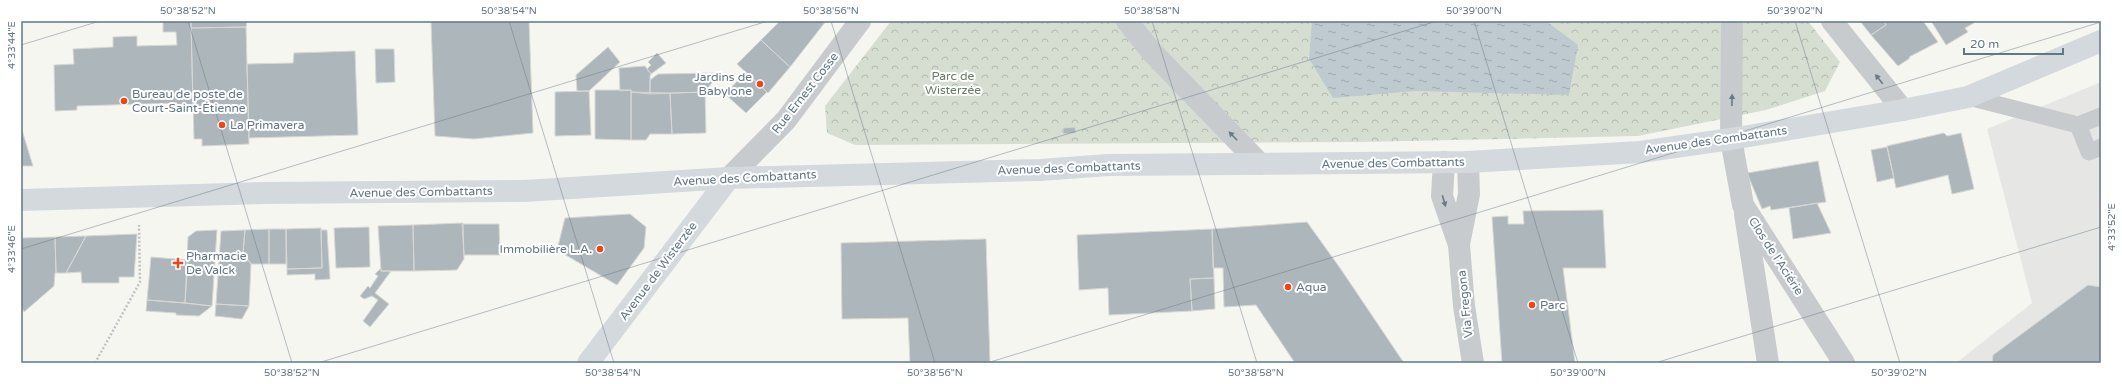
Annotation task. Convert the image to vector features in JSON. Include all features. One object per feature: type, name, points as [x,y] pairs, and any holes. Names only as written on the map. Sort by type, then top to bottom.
[{"type":"main road","name":"Avenue des Combattants","points":[[21,200],[524,191],[729,178],[1040,170],[1108,165],[1468,162],[1640,152],[1731,140],[1904,110],[1968,97],[2101,41]]},
{"type":"main road","name":"Avenue de Wisterzée","points":[[588,363],[729,178]]},
{"type":"street","name":"Rue Ernest Cosse","points":[[729,178],[786,120],[860,21]]},
{"type":"street","points":[[1127,21],[1152,52],[1260,164]]},
{"type":"street","name":"Clos de l'Aciérie","points":[[1732,21],[1731,140],[1743,205],[1844,363]]},
{"type":"street","points":[[1832,21],[1904,110]]},
{"type":"street","name":"Via Fregona","points":[[1444,162],[1442,196],[1459,245],[1464,306],[1472,363]]},
{"type":"street","name":"Via Fregona","points":[[1459,245],[1469,194],[1468,162]]},
{"type":"street","points":[[1743,205],[1768,363]]},
{"type":"lane","points":[[1968,97],[2078,125],[2101,116]]},
{"type":"lane","points":[[2078,125],[2089,152],[2101,147]]},
{"type":"path","points":[[95,363],[140,282],[138,197]]},
{"type":"shaded area","points":[[2101,82],[2101,363],[1956,363],[2032,303],[1987,129]]},
{"type":"green space","name":"Parc de Wisterzée","points":[[891,21],[1808,21],[1840,62],[1825,91],[1766,110],[1638,136],[1361,142],[855,145],[827,133],[825,106]]},
{"type":"water","points":[[1312,21],[1546,21],[1578,45],[1569,95],[1416,91],[1333,98],[1309,59]]},
{"type":"building","points":[[163,21],[191,21],[193,108],[178,108],[177,103],[77,106],[77,110],[55,111],[54,65],[74,64],[73,49],[113,47],[113,37],[137,36],[137,46],[177,45],[176,32],[163,32]]},
{"type":"building","points":[[191,21],[247,21],[246,27],[191,28]]},
{"type":"building","points":[[431,21],[529,21],[533,133],[474,139],[435,136]]},
{"type":"building","points":[[780,21],[826,21],[790,67],[761,40]]},
{"type":"building","points":[[1860,21],[1884,21],[1886,25],[1871,35]]},
{"type":"building","points":[[1884,21],[1923,21],[1938,42],[1909,57],[1910,58],[1898,66],[1871,35],[1886,25]]},
{"type":"building","points":[[1931,21],[1972,21],[1974,23],[1965,28],[1968,32],[1946,45]]},
{"type":"building","points":[[246,27],[249,144],[202,146],[202,139],[194,139],[191,28]]},
{"type":"building","points":[[761,40],[790,67],[768,93],[737,64]]},
{"type":"building","points":[[608,47],[620,62],[589,91],[577,91],[576,75]]},
{"type":"building","points":[[375,49],[394,49],[395,82],[376,83]]},
{"type":"building","points":[[355,51],[358,135],[249,138],[247,64],[293,63],[294,53]]},
{"type":"building","points":[[657,53],[666,63],[651,74],[647,69],[651,65],[648,62]]},
{"type":"building","points":[[645,66],[651,74],[650,94],[631,92],[631,90],[620,91],[619,68]]},
{"type":"building","points":[[746,72],[767,92],[746,113],[725,94]]},
{"type":"building","points":[[719,73],[705,92],[650,94],[650,80],[658,74]]},
{"type":"building","points":[[595,90],[631,90],[631,140],[595,139]]},
{"type":"building","points":[[589,91],[591,135],[555,136],[555,92]]},
{"type":"building","points":[[631,92],[670,93],[672,134],[650,134],[646,140],[631,140]]},
{"type":"building","points":[[705,92],[706,133],[672,134],[670,93]]},
{"type":"building","points":[[21,127],[33,166],[21,166]]},
{"type":"building","points":[[1075,127],[1076,133],[1063,134],[1063,128]]},
{"type":"building","points":[[1944,133],[1947,136],[1961,133],[1974,189],[1952,194],[1948,175],[1896,188],[1887,146]]},
{"type":"building","points":[[1887,147],[1894,178],[1877,182],[1871,150]]},
{"type":"building","points":[[1818,161],[1826,202],[1771,210],[1770,206],[1762,209],[1747,173]]},
{"type":"building","points":[[1817,203],[1831,233],[1793,239],[1789,208]]},
{"type":"building","name":"Parc","points":[[1603,210],[1606,268],[1563,268],[1575,363],[1502,363],[1492,217],[1508,216],[1508,224],[1524,224],[1523,211]]},
{"type":"building","name":"Immobilière L.A.","points":[[630,214],[646,227],[644,248],[617,285],[557,250],[565,218]]},
{"type":"building","name":"Aqua","points":[[1307,222],[1404,363],[1295,363],[1256,305],[1224,307],[1223,268],[1213,268],[1212,229]]},
{"type":"building","points":[[463,223],[464,259],[457,270],[414,271],[413,225]]},
{"type":"building","points":[[462,224],[499,224],[500,255],[464,255]]},
{"type":"building","points":[[413,225],[414,271],[381,271],[378,226]]},
{"type":"building","points":[[369,227],[370,267],[336,268],[334,228]]},
{"type":"building","points":[[321,228],[322,268],[287,269],[286,229]]},
{"type":"building","points":[[269,229],[269,264],[251,264],[243,253],[245,230]]},
{"type":"building","points":[[269,229],[286,229],[286,264],[269,264]]},
{"type":"building","points":[[1212,229],[1214,278],[1190,279],[1192,311],[1109,315],[1108,288],[1079,290],[1077,235]]},
{"type":"building","points":[[217,230],[212,306],[185,303],[188,237],[196,231]]},
{"type":"building","points":[[245,230],[243,253],[251,264],[249,306],[216,304],[221,231]]},
{"type":"building","points":[[321,230],[327,230],[330,279],[315,280],[315,274],[287,275],[287,269],[322,268]]},
{"type":"building","points":[[137,234],[134,277],[119,277],[119,283],[82,283],[81,272],[66,273],[86,236]]},
{"type":"building","points":[[86,236],[66,273],[56,273],[55,237]]},
{"type":"building","points":[[55,237],[56,273],[54,286],[24,312],[21,306],[21,238]]},
{"type":"building","points":[[986,239],[990,363],[910,363],[908,318],[842,319],[841,243]]},
{"type":"building","points":[[151,257],[188,260],[185,303],[147,300]]},
{"type":"building","points":[[381,268],[381,271],[391,271],[375,293],[389,304],[370,327],[363,321],[378,300],[372,296],[364,299],[360,296],[368,286],[370,288],[378,276],[375,274]]},
{"type":"building","points":[[1214,278],[1215,309],[1192,311],[1190,279]]},
{"type":"building","points":[[2088,285],[2101,287],[2101,363],[1992,363],[1993,355]]},
{"type":"building","points":[[147,300],[212,306],[199,316],[176,315],[176,313],[146,311]]},
{"type":"building","points":[[216,304],[249,306],[242,319],[215,316]]},
{"type":"place","name":"Jardins de Babylone","points":[[760,84]]},
{"type":"place","name":"Bureau de poste de Court-Saint-Étienne","points":[[124,101]]},
{"type":"place","name":"La Primavera","points":[[222,125]]},
{"type":"place","name":"Immobilière L.A.","points":[[600,249]]},
{"type":"place","name":"Pharmacie De Valck","points":[[178,263]]},
{"type":"place","name":"Aqua","points":[[1288,287]]},
{"type":"place","name":"Parc","points":[[1532,305]]}]
